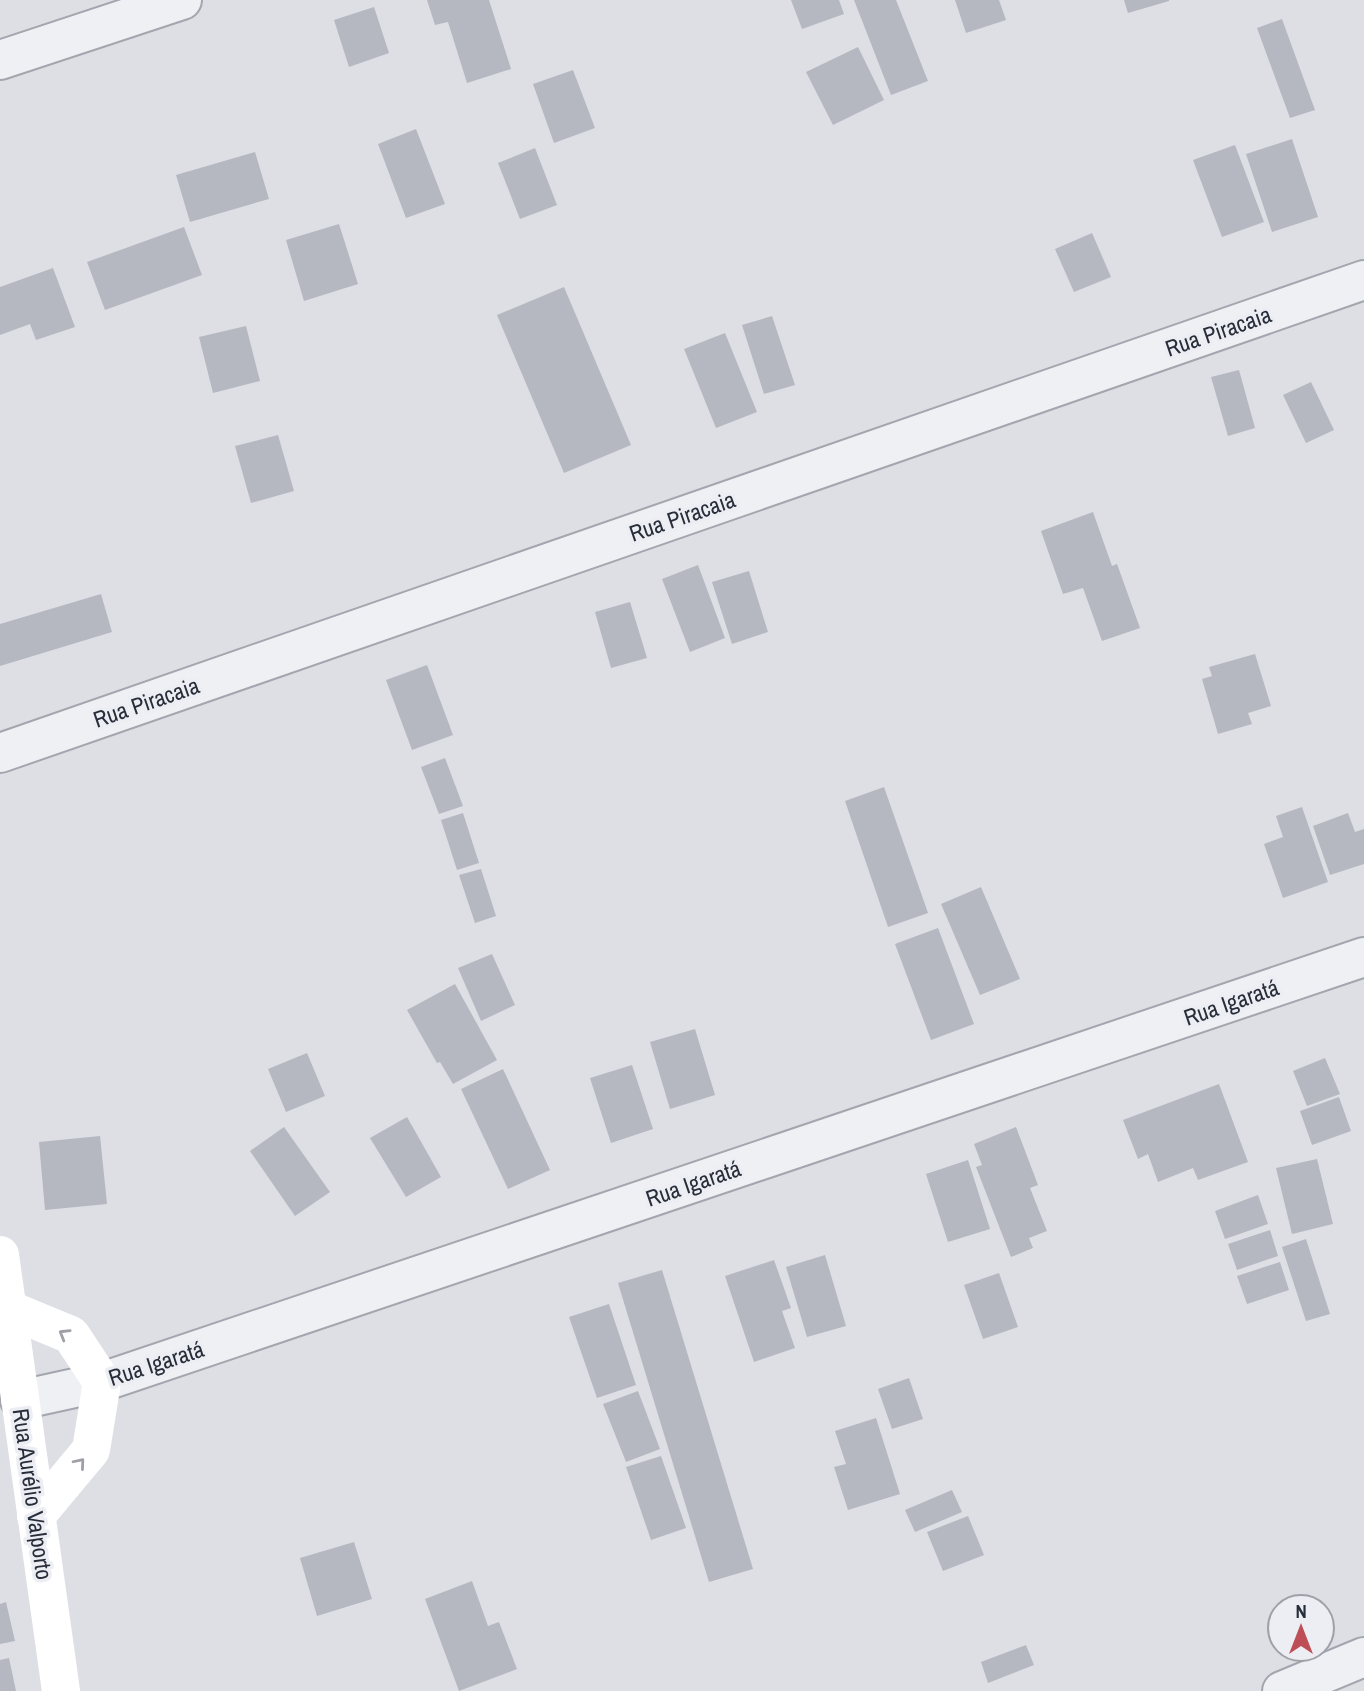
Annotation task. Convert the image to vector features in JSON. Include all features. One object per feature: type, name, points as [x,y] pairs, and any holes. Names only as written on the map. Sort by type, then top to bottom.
[{"type":"main road","name":"Rua Aurélio Valporto","points":[[0,1255],[61,1691]]},
{"type":"main road","points":[[8,1309],[71,1335],[102,1382],[91,1450],[36,1516]]},
{"type":"street","points":[[0,60],[182,0]]},
{"type":"street","name":"Rua Piracaia","points":[[0,753],[1364,280]]},
{"type":"street","name":"Rua Igaratá","points":[[20,1400],[102,1382],[1364,957]]},
{"type":"street","points":[[1282,1691],[1364,1657]]},
{"type":"building","points":[[427,0],[489,0],[511,69],[467,83],[448,22],[435,25]]},
{"type":"building","points":[[791,0],[839,0],[844,14],[802,29]]},
{"type":"building","points":[[854,0],[896,0],[928,81],[891,95]]},
{"type":"building","points":[[955,0],[999,0],[1006,20],[966,33]]},
{"type":"building","points":[[1124,0],[1169,0],[1169,1],[1128,13]]},
{"type":"building","points":[[374,7],[389,53],[349,67],[334,20]]},
{"type":"building","points":[[1282,19],[1315,110],[1290,118],[1257,28]]},
{"type":"building","points":[[858,47],[884,100],[833,125],[806,72]]},
{"type":"building","points":[[573,70],[595,128],[554,143],[533,84]]},
{"type":"building","points":[[416,129],[445,204],[406,218],[378,144]]},
{"type":"building","points":[[1292,139],[1318,217],[1272,232],[1246,154]]},
{"type":"building","points":[[1235,145],[1264,222],[1222,237],[1193,160]]},
{"type":"building","points":[[535,148],[557,205],[520,219],[498,163]]},
{"type":"building","points":[[255,152],[269,199],[190,222],[176,175]]},
{"type":"building","points":[[339,224],[358,284],[304,301],[286,240]]},
{"type":"building","points":[[184,227],[202,275],[105,310],[87,262]]},
{"type":"building","points":[[1092,233],[1111,277],[1074,292],[1055,249]]},
{"type":"building","points":[[53,268],[75,327],[36,340],[30,324],[0,335],[0,287]]},
{"type":"building","points":[[564,287],[631,445],[564,473],[497,315]]},
{"type":"building","points":[[772,316],[795,385],[764,394],[742,325]]},
{"type":"building","points":[[246,326],[260,381],[213,393],[199,337]]},
{"type":"building","points":[[725,333],[757,412],[716,428],[684,349]]},
{"type":"building","points":[[1239,370],[1255,428],[1228,436],[1211,377]]},
{"type":"building","points":[[1311,382],[1334,430],[1306,443],[1283,395]]},
{"type":"building","points":[[278,435],[294,491],[251,503],[235,446]]},
{"type":"building","points":[[1093,512],[1112,566],[1117,564],[1140,628],[1102,641],[1083,588],[1063,594],[1041,531]]},
{"type":"building","points":[[698,565],[725,638],[690,652],[662,579]]},
{"type":"building","points":[[749,571],[768,632],[732,644],[712,582]]},
{"type":"building","points":[[101,594],[112,632],[0,666],[0,624]]},
{"type":"building","points":[[630,602],[647,658],[611,668],[595,612]]},
{"type":"building","points":[[1255,654],[1271,706],[1248,713],[1252,724],[1218,734],[1202,679],[1212,676],[1209,667]]},
{"type":"building","points":[[427,665],[453,735],[412,750],[386,680]]},
{"type":"building","points":[[445,758],[463,806],[439,814],[421,767]]},
{"type":"building","points":[[884,787],[928,913],[888,927],[845,801]]},
{"type":"building","points":[[1302,807],[1328,882],[1283,898],[1264,844],[1283,837],[1276,816]]},
{"type":"building","points":[[463,813],[479,863],[457,870],[441,820]]},
{"type":"building","points":[[1348,813],[1355,832],[1364,829],[1364,864],[1330,875],[1313,826]]},
{"type":"building","points":[[481,869],[496,916],[475,923],[459,875]]},
{"type":"building","points":[[981,887],[1020,979],[980,995],[941,904]]},
{"type":"building","points":[[938,928],[974,1024],[931,1040],[895,944]]},
{"type":"building","points":[[492,954],[515,1005],[481,1021],[458,968]]},
{"type":"building","points":[[455,984],[497,1060],[453,1084],[440,1062],[437,1063],[407,1010]]},
{"type":"building","points":[[695,1029],[715,1095],[670,1109],[650,1042]]},
{"type":"building","points":[[307,1053],[325,1096],[286,1112],[268,1069]]},
{"type":"building","points":[[1325,1058],[1340,1094],[1307,1106],[1293,1071]]},
{"type":"building","points":[[632,1065],[653,1129],[611,1143],[590,1078]]},
{"type":"building","points":[[503,1069],[550,1170],[508,1189],[461,1089]]},
{"type":"building","points":[[1219,1084],[1248,1162],[1198,1180],[1193,1168],[1158,1182],[1148,1154],[1138,1159],[1123,1120]]},
{"type":"building","points":[[1339,1097],[1351,1131],[1312,1145],[1300,1111]]},
{"type":"building","points":[[407,1117],[441,1177],[406,1197],[370,1138]]},
{"type":"building","points":[[284,1127],[330,1192],[295,1216],[250,1151]]},
{"type":"building","points":[[1016,1127],[1038,1185],[1030,1188],[1047,1231],[1029,1238],[1033,1248],[1011,1257],[976,1167],[982,1165],[974,1144]]},
{"type":"building","points":[[100,1136],[107,1204],[45,1210],[39,1142]]},
{"type":"building","points":[[1317,1159],[1333,1224],[1292,1234],[1276,1168]]},
{"type":"building","points":[[968,1160],[990,1229],[948,1242],[926,1174]]},
{"type":"building","points":[[1258,1195],[1268,1224],[1225,1239],[1215,1211]]},
{"type":"building","points":[[1270,1230],[1278,1256],[1237,1270],[1228,1244]]},
{"type":"building","points":[[1306,1239],[1330,1314],[1306,1321],[1282,1247]]},
{"type":"building","points":[[825,1255],[846,1326],[807,1337],[786,1267]]},
{"type":"building","points":[[774,1260],[791,1308],[782,1311],[795,1348],[754,1362],[725,1276]]},
{"type":"building","points":[[1280,1262],[1289,1290],[1247,1304],[1237,1276]]},
{"type":"building","points":[[662,1270],[753,1569],[709,1582],[618,1283]]},
{"type":"building","points":[[999,1273],[1018,1327],[983,1339],[964,1285]]},
{"type":"building","points":[[609,1304],[636,1385],[597,1398],[569,1317]]},
{"type":"building","points":[[909,1378],[923,1419],[892,1429],[878,1389]]},
{"type":"building","points":[[638,1391],[660,1449],[626,1462],[603,1404]]},
{"type":"building","points":[[876,1418],[900,1494],[848,1510],[834,1467],[846,1464],[835,1431]]},
{"type":"building","points":[[661,1456],[686,1528],[651,1540],[626,1467]]},
{"type":"building","points":[[952,1490],[962,1512],[915,1532],[905,1510]]},
{"type":"building","points":[[968,1516],[984,1555],[943,1571],[927,1532]]},
{"type":"building","points":[[354,1542],[372,1599],[317,1616],[300,1558]]},
{"type":"building","points":[[472,1581],[488,1626],[499,1622],[517,1669],[459,1691],[425,1599]]},
{"type":"building","points":[[6,1602],[15,1641],[0,1644],[0,1604]]},
{"type":"building","points":[[1026,1645],[1034,1665],[988,1683],[981,1662]]},
{"type":"building","points":[[9,1658],[16,1691],[0,1691],[0,1660]]}]
